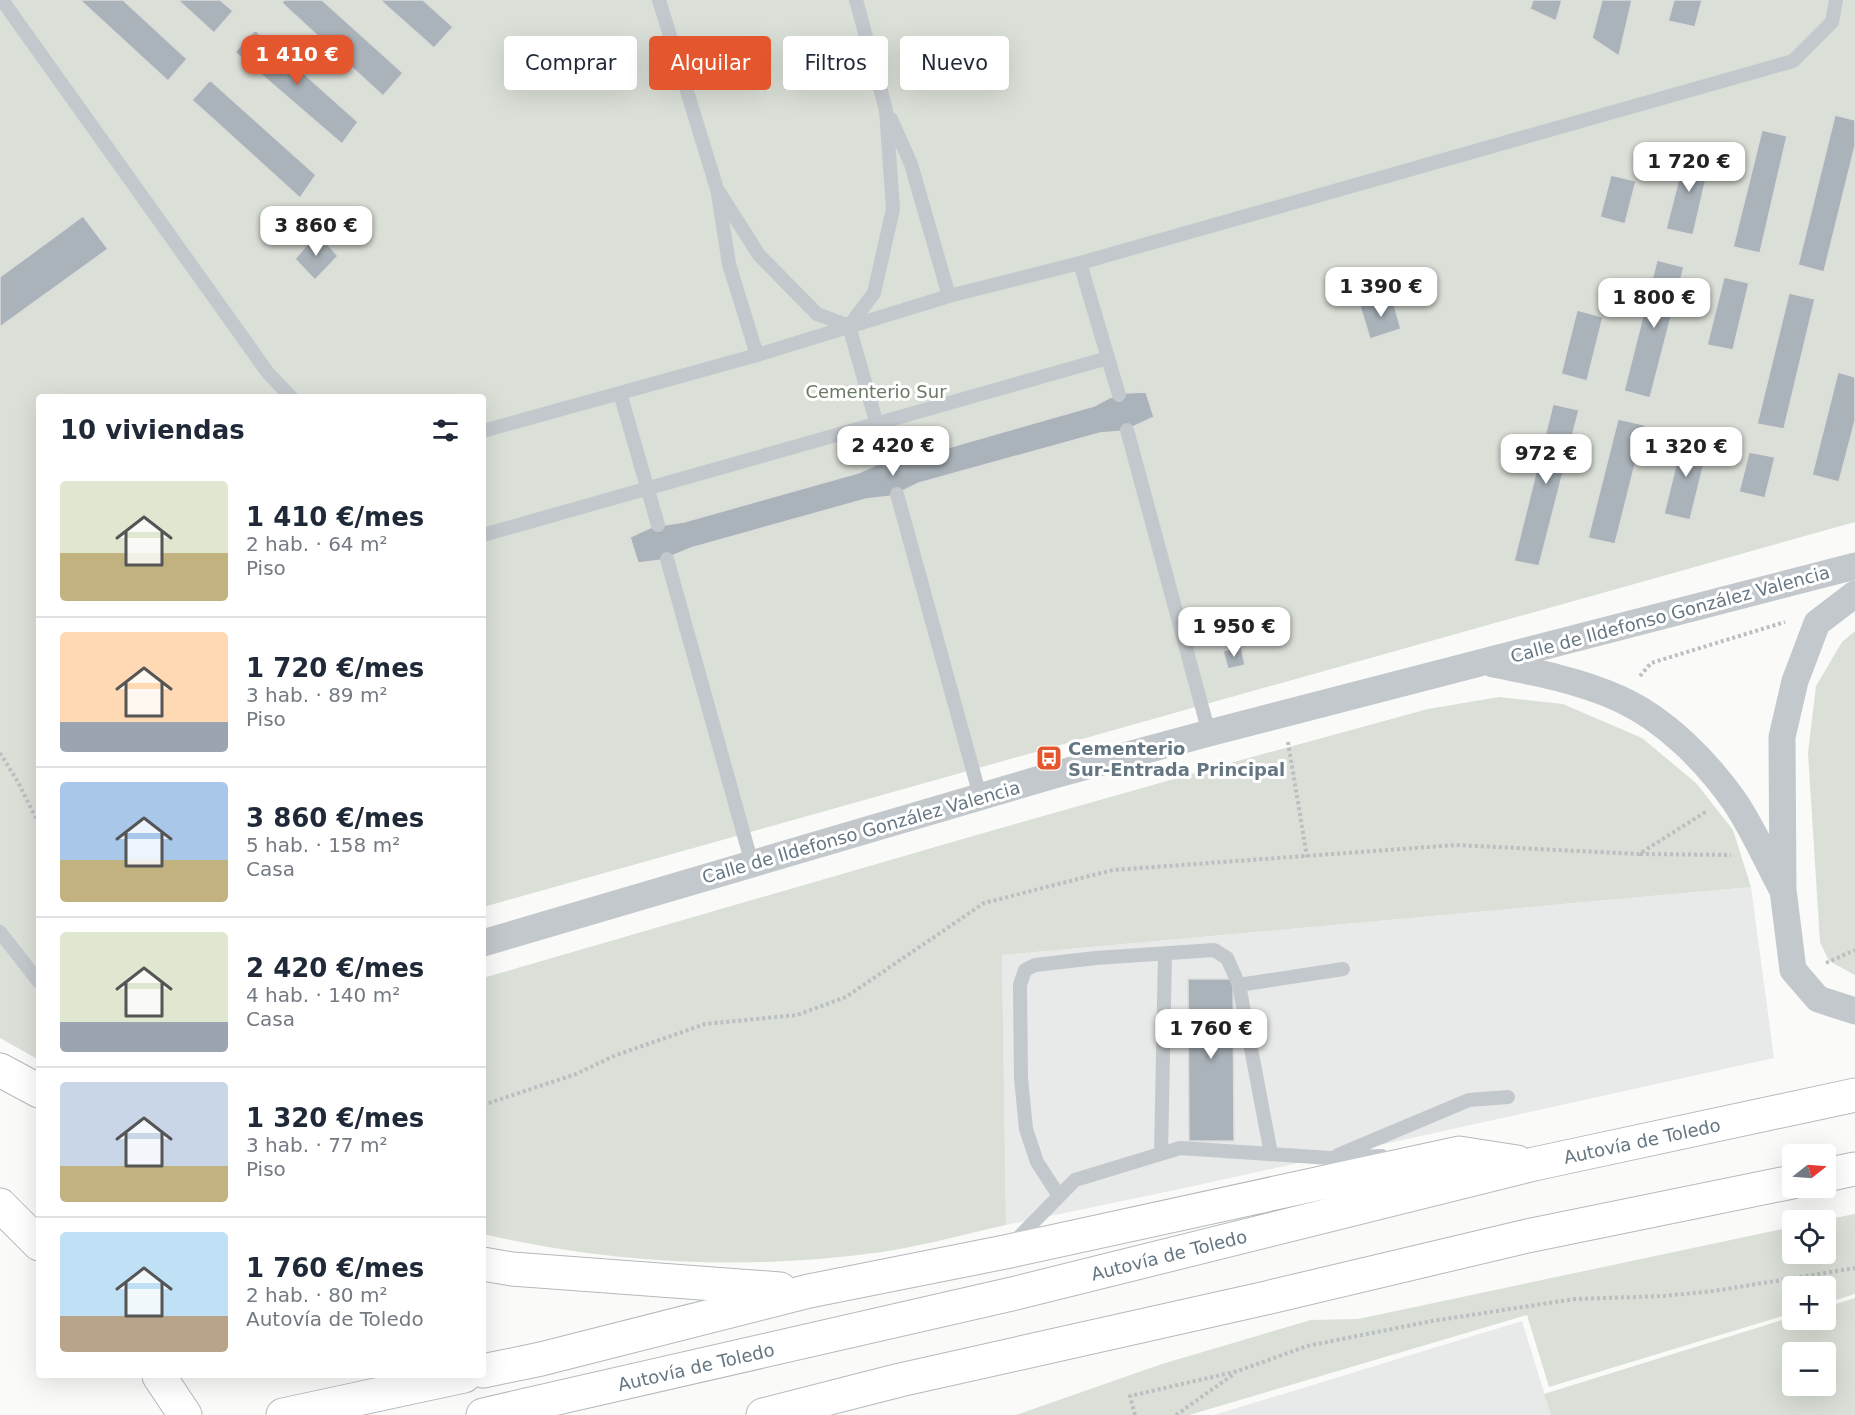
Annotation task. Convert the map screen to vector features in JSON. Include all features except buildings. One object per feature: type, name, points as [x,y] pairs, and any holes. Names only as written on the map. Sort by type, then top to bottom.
[{"type":"highway","points":[[0,1070],[36,1089]]},
{"type":"highway","name":"Autovía de Toledo","points":[[483,1415],[1016,1293],[1534,1164],[1855,1095]]},
{"type":"highway","points":[[486,1370],[541,1359],[809,1291],[1005,1252],[1459,1153],[1534,1164]]},
{"type":"highway","points":[[1836,1173],[1855,1169]]},
{"type":"highway","points":[[763,1415],[900,1380],[1266,1298],[1527,1236],[1782,1184]]},
{"type":"highway","points":[[0,1205],[36,1241]]},
{"type":"highway","points":[[486,1264],[513,1269],[809,1291]]},
{"type":"highway","points":[[160,1378],[184,1415]]},
{"type":"highway","points":[[283,1415],[455,1378]]},
{"type":"highway","points":[[816,1415],[900,1380]]},
{"type":"street","name":"Calle de Ildefonso González Valencia","points":[[486,942],[980,796],[1209,733],[1855,566]]},
{"type":"street","name":"Calle de Ildefonso González Valencia","points":[[1817,623],[1855,594]]},
{"type":"street","points":[[1817,623],[1795,681],[1782,737],[1783,890],[1793,970],[1818,999],[1855,1011]]},
{"type":"street","name":"Calle de Ildefonso González Valencia","points":[[1485,662],[1545,674],[1620,699],[1646,715],[1695,752],[1736,803],[1783,890]]},
{"type":"lane","points":[[2,0],[268,373],[288,394]]},
{"type":"lane","points":[[659,0],[717,189],[729,264],[757,355]]},
{"type":"lane","points":[[856,0],[886,110],[911,164],[949,296]]},
{"type":"lane","points":[[486,430],[757,355],[949,296],[1080,263],[1793,61],[1832,22],[1836,0]]},
{"type":"lane","points":[[849,326],[874,293],[893,209],[886,110]]},
{"type":"lane","points":[[717,189],[759,255],[817,314],[849,326]]},
{"type":"lane","points":[[1080,263],[1119,395]]},
{"type":"lane","points":[[849,326],[886,460]]},
{"type":"lane","points":[[486,534],[1108,358]]},
{"type":"lane","points":[[620,393],[658,525]]},
{"type":"lane","points":[[1128,430],[1209,733]]},
{"type":"lane","points":[[897,494],[980,796]]},
{"type":"lane","points":[[667,559],[752,864]]},
{"type":"lane","points":[[0,932],[36,978]]},
{"type":"lane","points":[[1059,1196],[1037,1162],[1026,1129],[1020,1078],[1020,985],[1025,970],[1035,965],[1096,958],[1214,950],[1227,958],[1239,985],[1271,1154]]},
{"type":"lane","points":[[1161,1153],[1164,954]]},
{"type":"lane","points":[[1239,985],[1343,969]]},
{"type":"lane","points":[[1330,1158],[1469,1100],[1508,1097]]},
{"type":"lane","points":[[1005,1252],[1075,1180],[1180,1148],[1330,1158],[1459,1153]]},
{"type":"path","points":[[1620,699],[1651,663],[1789,621],[1817,623]]},
{"type":"path","points":[[1283,714],[1307,856]]},
{"type":"path","points":[[0,753],[36,818]]},
{"type":"path","points":[[1639,854],[1716,805]]},
{"type":"path","points":[[486,1104],[576,1074],[614,1056],[705,1024],[796,1015],[846,997],[984,903],[1113,870],[1456,845],[1639,854],[1764,855]]},
{"type":"path","points":[[1823,964],[1855,950]]},
{"type":"path","points":[[1135,1415],[1130,1396],[1238,1371],[1307,1346],[1443,1319],[1575,1299],[1663,1296],[1714,1291],[1855,1268]]},
{"type":"path","points":[[1176,1415],[1238,1371]]},
{"type":"shaded area","points":[[1751,887],[1774,1058],[1006,1225],[1002,955]]},
{"type":"shaded area","points":[[1522,1321],[1551,1415],[1214,1415]]},
{"type":"green space","name":"Cementerio Sur","points":[[0,0],[1855,0],[1855,522],[486,906],[486,394],[36,394],[36,1058],[0,1038]]},
{"type":"green space","points":[[1855,631],[1855,975],[1829,961],[1820,942],[1808,753],[1816,686],[1842,642]]},
{"type":"green space","points":[[1499,697],[1563,704],[1642,738],[1696,783],[1733,830],[1751,887],[1002,955],[1006,1225],[881,1252],[831,1258],[731,1263],[631,1258],[581,1252],[486,1235],[486,977],[980,834],[1428,709]]},
{"type":"green space","points":[[1855,1214],[1855,1294],[1836,1300],[1836,1276],[1782,1276],[1782,1316],[1549,1387],[1527,1315],[1189,1415],[1016,1415],[1162,1364],[1311,1320],[1358,1319],[1782,1229],[1782,1264],[1836,1264],[1836,1218]]},
{"type":"green space","points":[[1855,1298],[1855,1415],[1551,1415],[1544,1394],[1782,1320],[1782,1330],[1836,1330],[1836,1304]]},
{"type":"place","name":"Cementerio Sur-Entrada Principal","points":[[1049,758]]}]
